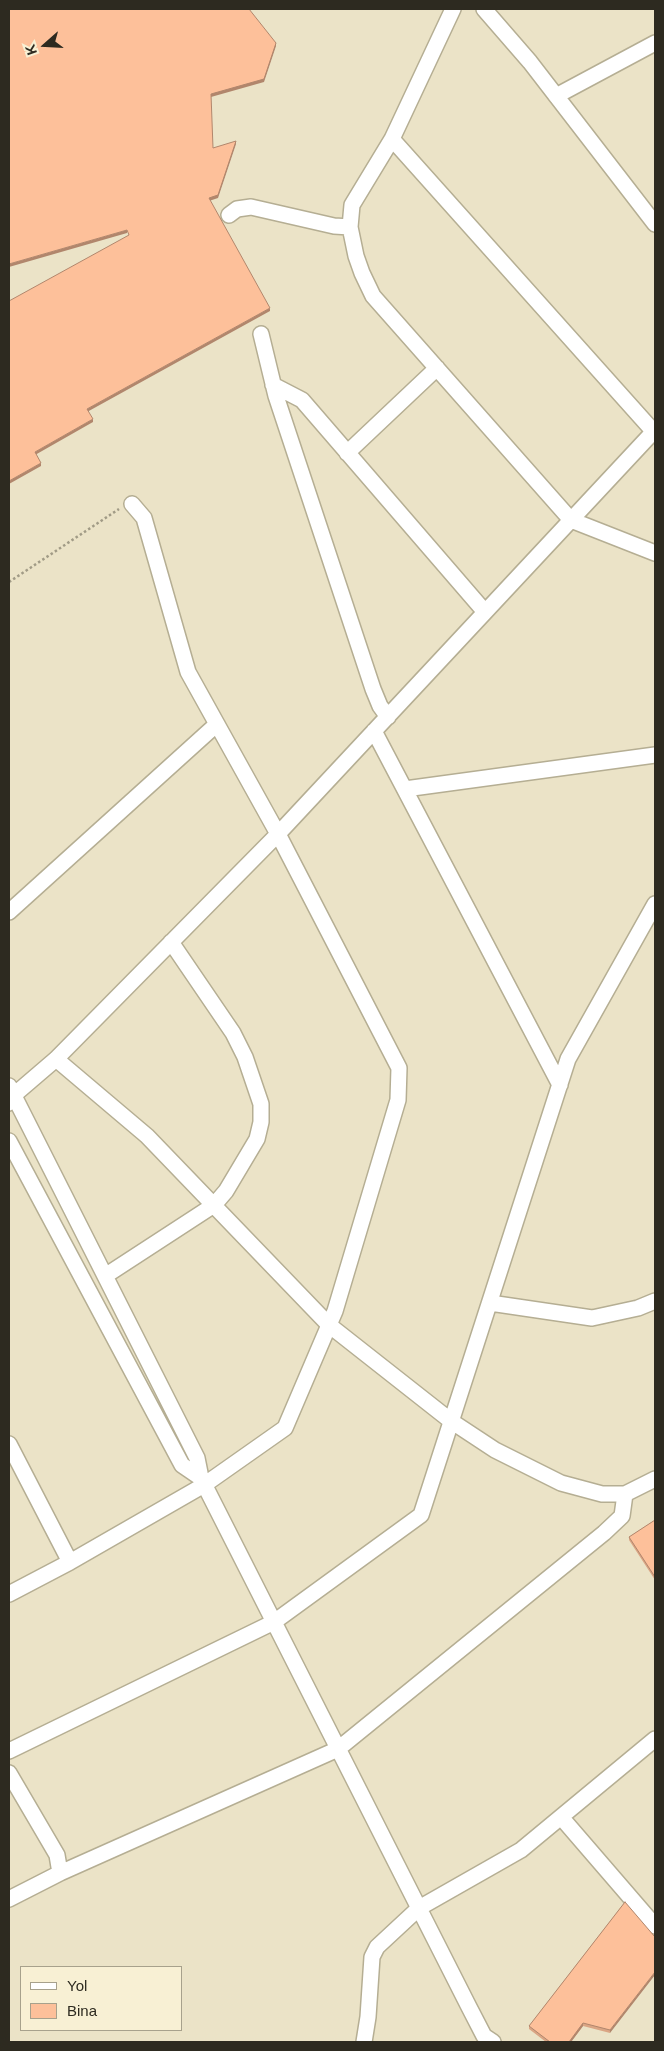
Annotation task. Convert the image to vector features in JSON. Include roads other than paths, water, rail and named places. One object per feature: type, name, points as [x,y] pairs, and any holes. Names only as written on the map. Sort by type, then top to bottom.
[{"type":"street","points":[[453,9],[392,139],[352,205],[350,227],[356,256],[373,296],[571,520],[655,553]]},
{"type":"street","points":[[484,9],[556,96],[655,224]]},
{"type":"street","points":[[556,96],[655,43]]},
{"type":"street","points":[[392,139],[654,431],[278,834],[56,1059],[10,1094],[197,1458],[203,1481],[487,2040]]},
{"type":"street","points":[[228,215],[237,209],[251,206],[334,226],[350,227]]},
{"type":"street","points":[[261,334],[273,385],[373,689],[380,706],[388,717]]},
{"type":"street","points":[[347,452],[437,368]]},
{"type":"street","points":[[273,385],[302,400],[485,612]]},
{"type":"street","points":[[9,1594],[70,1562],[203,1481],[285,1428],[335,1311],[398,1100],[400,1068],[278,834],[188,672],[144,518],[138,508],[132,504]]},
{"type":"street","points":[[9,912],[217,724]]},
{"type":"street","points":[[374,731],[560,1085]]},
{"type":"street","points":[[405,789],[655,755]]},
{"type":"street","points":[[9,1751],[274,1622],[421,1516],[568,1059],[655,904]]},
{"type":"street","points":[[105,1276],[214,1205],[226,1191],[257,1139],[261,1122],[261,1104],[245,1057],[233,1033],[171,942]]},
{"type":"street","points":[[56,1059],[147,1136],[329,1324],[451,1421],[495,1450],[561,1483],[602,1494],[625,1494],[655,1479]]},
{"type":"street","points":[[9,1141],[182,1465],[203,1481]]},
{"type":"street","points":[[490,1303],[592,1318],[638,1308],[655,1301]]},
{"type":"street","points":[[9,1444],[70,1562]]},
{"type":"street","points":[[9,1899],[60,1873],[338,1749],[604,1533],[622,1516],[625,1494]]},
{"type":"street","points":[[364,2042],[368,2017],[372,1958],[377,1946],[419,1908],[521,1850],[655,1739]]},
{"type":"street","points":[[9,1773],[57,1855],[60,1873]]},
{"type":"street","points":[[561,1817],[655,1926]]}]
